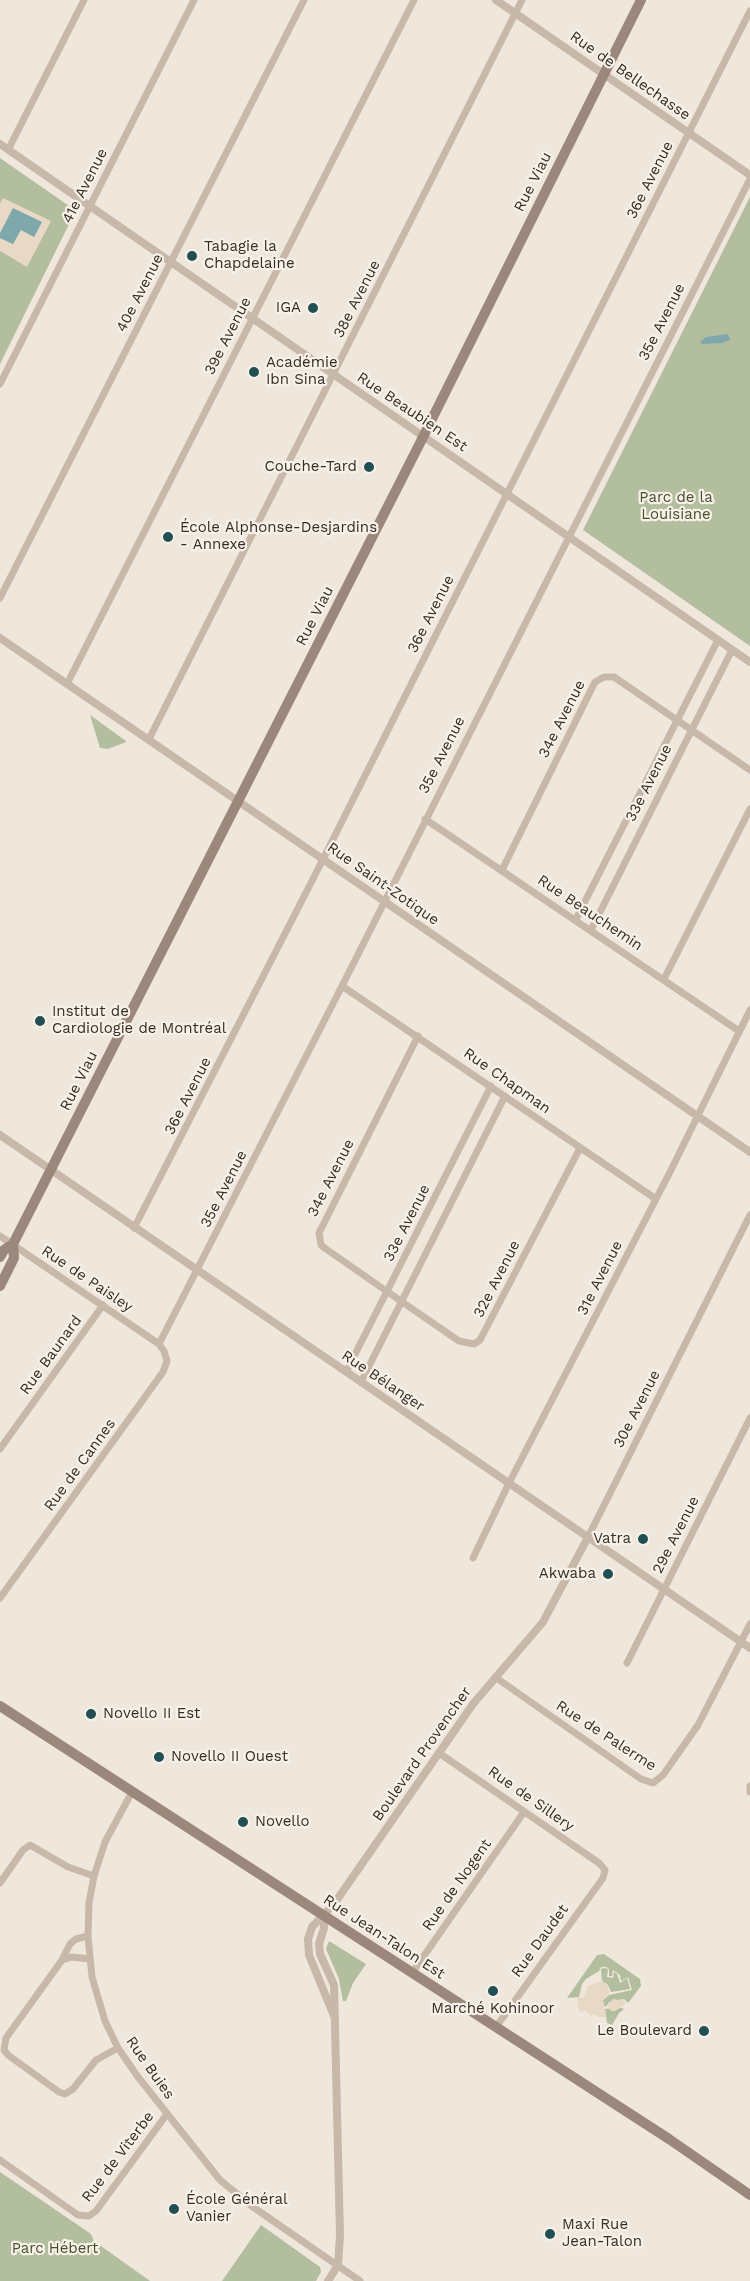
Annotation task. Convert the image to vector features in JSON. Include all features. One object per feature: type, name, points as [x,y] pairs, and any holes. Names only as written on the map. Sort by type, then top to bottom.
[{"type":"main road","name":"Rue Viau","points":[[13,1244],[641,0]]},
{"type":"main road","points":[[0,1257],[4,1250],[13,1244],[14,1258],[0,1286]]},
{"type":"main road","name":"Rue Jean-Talon Est","points":[[0,1706],[666,2137],[750,2195]]},
{"type":"street","points":[[8,150],[84,0]]},
{"type":"street","name":"41e Avenue","points":[[0,384],[194,0]]},
{"type":"street","name":"40e Avenue","points":[[0,598],[304,0]]},
{"type":"street","name":"39e Avenue","points":[[67,684],[414,0]]},
{"type":"street","name":"Rue de Bellechasse","points":[[496,0],[750,177]]},
{"type":"street","name":"38e Avenue","points":[[149,739],[522,0]]},
{"type":"street","name":"36e Avenue","points":[[134,1228],[323,859],[750,11]]},
{"type":"street","name":"Rue Beaubien Est","points":[[0,144],[750,662]]},
{"type":"street","name":"35e Avenue","points":[[159,1344],[198,1271],[750,177]]},
{"type":"street","name":"Rue Saint-Zotique","points":[[0,638],[750,1152]]},
{"type":"street","name":"33e Avenue","points":[[576,919],[718,640]]},
{"type":"street","name":"33e Avenue","points":[[591,930],[732,650]]},
{"type":"street","name":"34e Avenue","points":[[502,870],[595,682],[604,677],[614,677],[691,730]]},
{"type":"street","points":[[691,730],[750,770]]},
{"type":"street","points":[[664,979],[750,809]]},
{"type":"street","name":"Rue Beauchemin","points":[[425,819],[739,1031]]},
{"type":"street","name":"Rue Chapman","points":[[342,986],[656,1199]]},
{"type":"street","name":"31e Avenue","points":[[473,1558],[750,1010]]},
{"type":"street","name":"34e Avenue","points":[[402,1302],[321,1245],[319,1233],[418,1036]]},
{"type":"street","name":"33e Avenue","points":[[346,1372],[491,1086]]},
{"type":"street","name":"33e Avenue","points":[[360,1382],[505,1096]]},
{"type":"street","name":"Rue Bélanger","points":[[0,1135],[750,1648]]},
{"type":"street","name":"32e Avenue","points":[[402,1302],[459,1341],[474,1344],[480,1340],[579,1148]]},
{"type":"street","name":"30e Avenue","points":[[549,1614],[750,1215]]},
{"type":"street","name":"Rue de Paisley","points":[[0,1236],[159,1344]]},
{"type":"street","name":"Rue Baunard","points":[[0,1449],[103,1305]]},
{"type":"street","name":"Rue de Cannes","points":[[0,1598],[164,1372],[167,1361],[159,1344]]},
{"type":"street","name":"29e Avenue","points":[[627,1663],[750,1418]]},
{"type":"street","name":"Boulevard Provencher","points":[[328,2281],[338,2265],[340,2236],[334,2016],[308,1948],[312,1927],[324,1916],[495,1677],[530,1639],[549,1614]]},
{"type":"street","points":[[741,1642],[750,1624]]},
{"type":"street","name":"Rue de Palerme","points":[[495,1677],[641,1779],[653,1783],[663,1775],[698,1725],[741,1642]]},
{"type":"street","name":"Rue de Sillery","points":[[439,1753],[599,1863],[605,1870]]},
{"type":"street","points":[[750,1786],[750,1792]]},
{"type":"street","name":"Rue Buies","points":[[132,1792],[109,1833],[94,1876],[89,1903],[88,1936],[97,1997],[118,2048],[167,2115],[229,2187],[360,2281]]},
{"type":"street","name":"Rue de Nogent","points":[[412,1973],[524,1812]]},
{"type":"street","points":[[0,1882],[23,1850],[30,1845],[68,1867],[94,1876]]},
{"type":"street","name":"Rue Daudet","points":[[496,2027],[603,1878],[605,1870]]},
{"type":"street","points":[[88,1936],[73,1941],[6,2038],[3,2047],[5,2053],[65,2094],[73,2090],[96,2060],[118,2048]]},
{"type":"street","points":[[62,1960],[72,1957],[90,1959]]},
{"type":"street","name":"Rue de Viterbe","points":[[0,2160],[78,2215],[89,2216],[96,2211],[167,2115]]},
{"type":"green space","points":[[0,158],[72,208],[74,214],[0,364]]},
{"type":"green space","name":"Parc de la Louisiane","points":[[750,197],[750,646],[583,530]]},
{"type":"green space","points":[[90,715],[126,742],[108,749],[100,748]]},
{"type":"green space","points":[[329,1941],[366,1964],[353,1983],[346,2001],[343,2001],[339,1979],[326,1949]]},
{"type":"green space","points":[[604,1954],[640,1979],[641,1986],[628,2003],[624,1999],[604,2006],[603,2000],[609,1995],[632,1990],[628,1977],[621,1981],[620,1975],[613,1970],[612,1976],[609,1976],[609,1969],[606,1967],[601,1967],[599,1971],[586,1979],[582,1984],[579,1997],[567,1998],[597,1955]]},
{"type":"green space","points":[[601,1969],[608,1969],[607,1977],[613,1978],[614,1972],[617,1974],[620,1983],[627,1978],[630,1989],[611,1992],[608,1985],[602,1981]]},
{"type":"green space","points":[[619,2007],[624,2009],[612,2025],[607,2023],[605,2009]]},
{"type":"green space","name":"Parc Hébert","points":[[0,2172],[91,2234],[94,2241],[150,2281],[0,2281]]},
{"type":"green space","points":[[261,2225],[320,2267],[321,2272],[316,2281],[222,2281]]},
{"type":"shaded area","points":[[3,198],[51,221],[27,267],[0,251],[0,238],[13,244],[20,230],[41,222],[0,233],[0,203]]},
{"type":"shaded area","points":[[601,1981],[606,1983],[609,1989],[609,1995],[603,2000],[606,2017],[599,2017],[595,2014],[591,2016],[586,2011],[580,2012],[577,2004],[578,1997],[583,1998],[588,1986]]},
{"type":"shaded area","points":[[613,1999],[622,1999],[626,2004],[611,2011],[607,2005]]},
{"type":"water","points":[[13,208],[42,222],[34,237],[21,230],[13,244],[0,238],[0,233]]},
{"type":"water","points":[[728,334],[730,340],[722,343],[702,344],[700,342],[706,337]]},
{"type":"place","name":"Tabagie la Chapdelaine","points":[[192,256]]},
{"type":"place","name":"IGA","points":[[313,308]]},
{"type":"place","name":"Académie Ibn Sina","points":[[254,372]]},
{"type":"place","name":"Couche-Tard","points":[[369,467]]},
{"type":"place","name":"École Alphonse-Desjardins - Annexe","points":[[168,537]]},
{"type":"place","name":"Institut de Cardiologie de Montréal","points":[[40,1021]]},
{"type":"place","name":"Vatra","points":[[643,1539]]},
{"type":"place","name":"Akwaba","points":[[608,1574]]},
{"type":"place","name":"Novello II Est","points":[[91,1714]]},
{"type":"place","name":"Novello II Ouest","points":[[159,1757]]},
{"type":"place","name":"Novello","points":[[243,1822]]},
{"type":"place","name":"Marché Kohinoor","points":[[493,1991]]},
{"type":"place","name":"Le Boulevard","points":[[704,2031]]},
{"type":"place","name":"École Général Vanier","points":[[174,2209]]},
{"type":"place","name":"Maxi Rue Jean-Talon","points":[[550,2234]]}]
